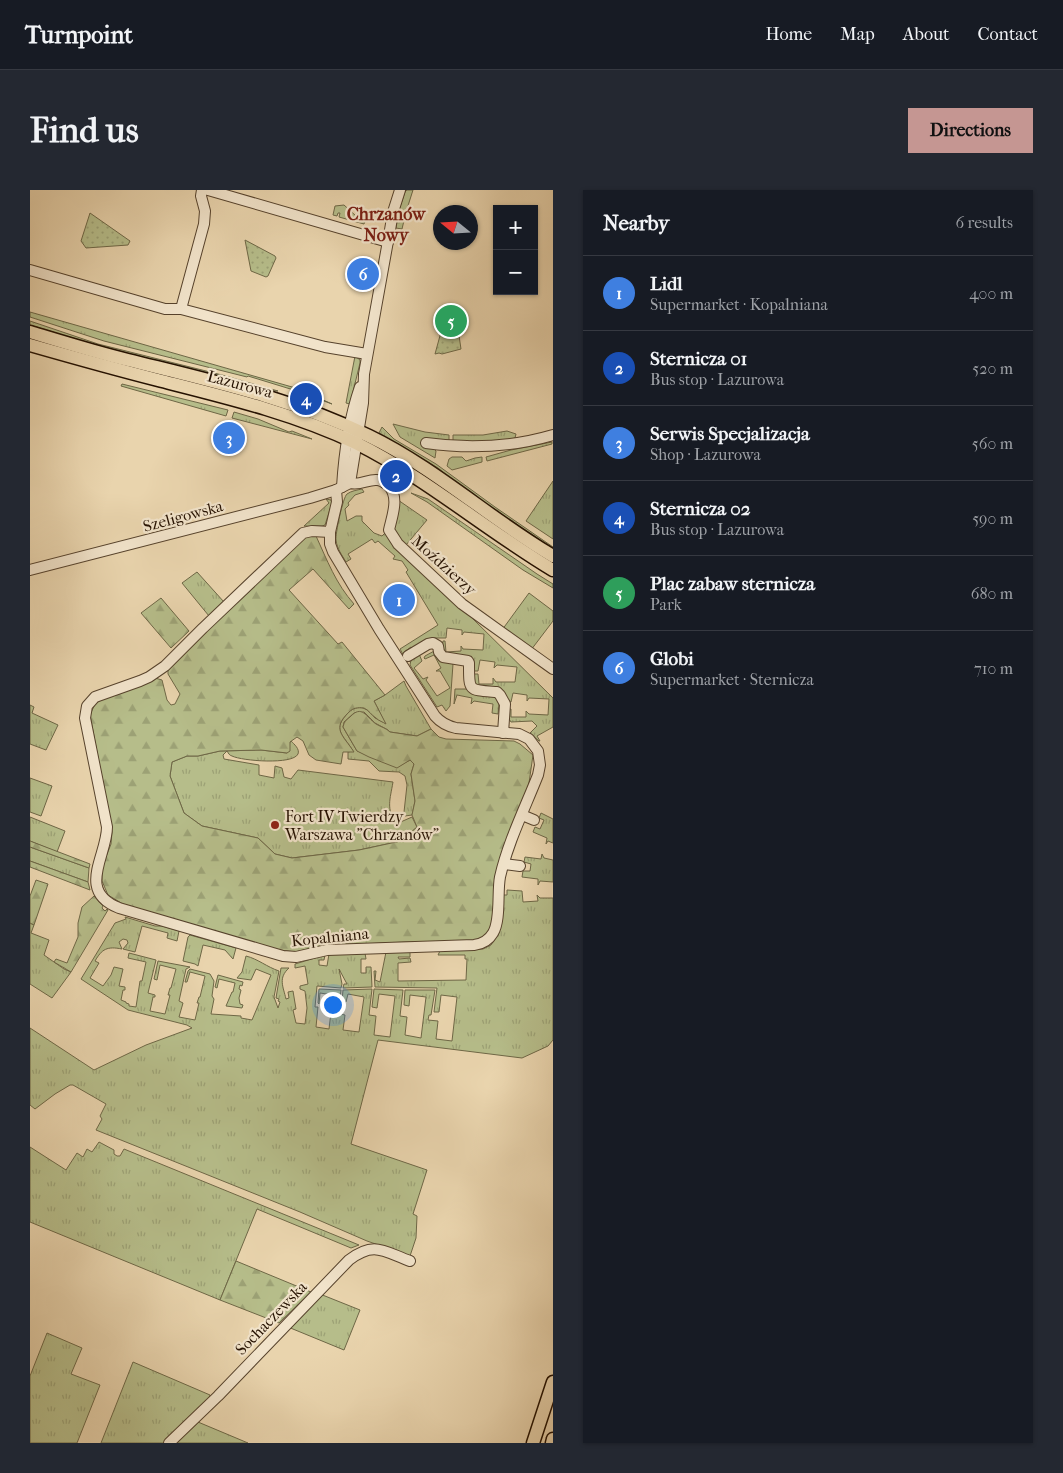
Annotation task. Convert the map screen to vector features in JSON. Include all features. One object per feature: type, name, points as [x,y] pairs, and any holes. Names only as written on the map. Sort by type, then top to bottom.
[{"type":"main road","name":"Lazurowa","points":[[30,332],[103,353],[256,392],[296,405],[353,435],[553,570]]},
{"type":"main road","name":"Lazurowa","points":[[30,345],[103,366],[265,407],[380,442],[424,467],[553,556]]},
{"type":"main road","points":[[533,1443],[553,1382]]},
{"type":"main road","points":[[552,1443],[553,1439]]},
{"type":"street","points":[[181,309],[204,224],[205,212],[201,196],[202,190]]},
{"type":"street","points":[[208,190],[388,242]]},
{"type":"street","points":[[343,487],[353,435],[363,403],[367,354],[393,212],[400,190]]},
{"type":"street","points":[[30,270],[165,309],[181,309],[325,346],[367,354]]},
{"type":"street","points":[[426,443],[450,446],[491,446],[535,440],[553,435]]},
{"type":"street","name":"Moździerzy","points":[[343,487],[376,480],[386,484],[395,498],[389,530],[398,544],[462,604],[553,669]]},
{"type":"street","name":"Kopalniana","points":[[330,532],[304,532],[202,628],[162,669],[140,681],[98,695],[89,703],[85,718],[107,827],[107,839],[96,875],[98,889],[106,901],[119,908],[290,957],[327,950],[474,945],[484,943],[494,933],[500,898],[498,888],[504,864],[538,775],[539,756],[535,746],[529,739],[519,734],[449,727],[435,716],[379,629],[333,552],[330,544],[330,532],[337,502],[343,487]]},
{"type":"street","name":"Szeligowska","points":[[30,570],[343,487]]},
{"type":"street","points":[[408,656],[433,643],[438,646],[443,657],[468,661],[469,684],[472,689],[496,692],[504,700],[503,733]]},
{"type":"street","points":[[522,815],[534,820]]},
{"type":"street","points":[[504,864],[520,866]]},
{"type":"street","name":"Sochaczewska","points":[[169,1443],[218,1396],[349,1260],[370,1249],[377,1249],[410,1261]]},
{"type":"green space","points":[[407,190],[413,190],[402,229],[396,228],[399,210]]},
{"type":"green space","points":[[344,205],[356,216],[366,219],[364,224],[339,217],[340,213],[337,216],[333,215],[335,206]]},
{"type":"green space","points":[[90,213],[130,241],[128,245],[86,248],[81,241]]},
{"type":"green space","points":[[245,240],[275,256],[276,258],[268,276],[266,277],[251,271]]},
{"type":"green space","points":[[451,309],[455,309],[461,349],[435,354],[441,332]]},
{"type":"green space","points":[[30,312],[313,393],[315,392],[321,399],[332,404],[248,376],[104,341],[30,317]]},
{"type":"green space","points":[[30,321],[98,344],[278,391],[266,390],[84,343],[30,325]]},
{"type":"green space","points":[[355,356],[360,360],[360,363],[350,404],[346,403]]},
{"type":"green space","points":[[122,384],[228,410],[226,416],[121,386]]},
{"type":"green space","points":[[234,412],[258,419],[312,439],[232,418]]},
{"type":"green space","points":[[393,424],[425,432],[449,435],[449,442],[433,448],[436,451],[435,458],[400,437]]},
{"type":"green space","points":[[382,427],[394,439],[436,464],[553,547],[553,551],[462,488],[438,468],[379,433]]},
{"type":"green space","points":[[507,431],[516,434],[515,438],[504,441],[453,442],[453,435],[483,435]]},
{"type":"green space","points":[[552,442],[552,444],[487,461],[486,457]]},
{"type":"green space","points":[[452,457],[462,457],[466,461],[482,457],[482,462],[452,470],[447,466],[449,459]]},
{"type":"green space","points":[[553,481],[553,539],[526,521]]},
{"type":"green space","points":[[362,489],[364,492],[355,495],[345,509],[347,521],[356,516],[362,516],[362,521],[374,533],[382,536],[385,533],[388,535],[553,698],[553,727],[537,736],[540,741],[530,733],[537,726],[532,721],[511,722],[509,719],[509,709],[511,709],[511,717],[526,717],[526,711],[529,714],[548,715],[549,699],[529,698],[527,701],[527,695],[513,693],[510,702],[503,693],[473,686],[474,674],[478,674],[479,684],[493,684],[493,678],[496,682],[515,682],[517,667],[497,665],[494,668],[495,662],[480,660],[478,671],[474,671],[442,650],[443,641],[445,641],[446,652],[461,651],[461,646],[463,649],[483,650],[484,634],[464,632],[462,635],[462,630],[447,628],[446,638],[434,638],[414,650],[411,647],[404,652],[407,657],[405,658],[400,649],[438,625],[406,572],[408,570],[402,561],[393,559],[395,556],[378,541],[375,543],[372,539],[348,554],[351,559],[346,562],[340,552],[336,537],[343,502],[347,494]]},
{"type":"green space","points":[[411,493],[428,499],[553,584],[553,588],[523,570],[427,502]]},
{"type":"green space","points":[[326,499],[331,500],[332,503],[325,525],[304,526],[329,503]]},
{"type":"green space","points":[[398,500],[427,520],[406,545],[395,535],[392,529]]},
{"type":"green space","points":[[306,536],[316,536],[337,580],[354,604],[349,609],[313,569],[289,590],[338,644],[342,642],[385,695],[374,701],[386,724],[364,708],[356,708],[349,712],[341,723],[340,728],[354,752],[343,752],[341,764],[316,760],[309,755],[303,741],[297,737],[290,742],[290,751],[287,753],[261,750],[220,751],[198,756],[187,756],[172,762],[170,776],[184,813],[202,826],[258,838],[275,854],[292,858],[359,850],[401,841],[417,827],[412,815],[415,801],[411,774],[414,764],[410,760],[397,768],[357,751],[343,727],[347,719],[354,713],[361,712],[390,732],[417,736],[431,729],[439,737],[446,739],[514,741],[533,755],[529,783],[497,898],[491,929],[482,939],[474,941],[320,946],[295,952],[272,949],[123,904],[108,895],[102,881],[102,867],[111,844],[112,832],[90,715],[95,704],[155,678],[162,680],[167,700],[171,705],[175,704],[180,694],[168,674],[168,668]]},
{"type":"green space","points":[[197,572],[224,602],[209,616],[182,583]]},
{"type":"green space","points":[[529,593],[553,611],[553,621],[531,650],[502,630]]},
{"type":"green space","points":[[161,598],[189,631],[171,648],[141,613]]},
{"type":"green space","points":[[436,650],[453,664],[450,706],[446,711],[442,705],[437,707],[410,665],[411,660],[419,654],[422,661],[414,668],[423,679],[428,677],[426,680],[437,696],[450,688],[440,671],[436,671],[441,668],[434,655],[424,658]]},
{"type":"green space","points":[[404,681],[431,729],[417,736],[390,732],[375,723],[364,712],[354,713],[344,722],[343,727],[357,751],[401,765],[410,760],[414,764],[411,774],[415,801],[412,815],[405,816],[407,785],[405,776],[399,772],[379,771],[369,761],[348,759],[348,752],[353,751],[340,732],[341,723],[344,718],[349,712],[357,708],[365,709],[375,718],[385,723],[374,701]]},
{"type":"green space","points":[[455,689],[468,689],[496,697],[499,704],[498,714],[492,713],[493,704],[474,701],[471,704],[472,698],[457,695],[454,704]]},
{"type":"green space","points":[[30,705],[34,707],[32,713],[58,725],[46,750],[30,744]]},
{"type":"green space","points":[[291,741],[297,748],[298,754],[287,760],[267,761],[238,758],[231,756],[227,751],[223,755],[224,759],[259,765],[259,775],[274,778],[275,766],[282,768],[284,777],[291,779],[298,770],[393,782],[390,808],[396,824],[412,817],[417,827],[401,841],[359,850],[292,858],[275,854],[258,838],[202,826],[184,813],[170,776],[172,762],[187,756],[198,756],[220,751],[261,750],[287,753]]},
{"type":"green space","points":[[30,778],[52,786],[41,816],[30,812]]},
{"type":"green space","points":[[541,813],[553,819],[553,843],[548,841],[546,844],[547,838],[533,832],[535,827],[540,829],[544,820],[539,818]]},
{"type":"green space","points":[[30,817],[65,831],[57,852],[30,841]]},
{"type":"green space","points":[[30,841],[90,864],[89,868],[30,847]]},
{"type":"green space","points":[[30,847],[89,868],[88,882],[30,861]]},
{"type":"green space","points":[[542,854],[544,858],[553,860],[553,882],[540,881],[538,885],[538,879],[522,877],[523,871],[530,871],[531,864],[524,862],[525,857],[541,859]]},
{"type":"green space","points":[[30,861],[88,882],[90,890],[30,867]]},
{"type":"green space","points":[[36,880],[48,884],[34,925],[30,923],[30,896]]},
{"type":"green space","points":[[507,890],[522,891],[523,902],[538,901],[537,895],[540,898],[553,898],[553,1040],[548,1046],[522,1058],[378,1040],[351,1144],[427,1170],[413,1214],[417,1216],[416,1238],[410,1256],[367,1241],[96,1130],[102,1119],[100,1116],[106,1104],[73,1085],[55,1094],[35,1109],[30,1105],[30,1028],[94,1070],[146,1045],[192,1028],[187,1025],[128,1010],[81,979],[115,923],[126,919],[125,917],[179,931],[177,941],[167,938],[168,933],[142,926],[135,952],[123,949],[128,943],[127,940],[123,939],[119,942],[122,949],[106,949],[95,961],[99,963],[90,978],[103,986],[114,967],[123,969],[119,986],[125,987],[125,990],[123,990],[121,1000],[129,1004],[129,1006],[136,1007],[140,981],[142,981],[146,962],[128,958],[129,953],[156,960],[148,993],[155,995],[150,1011],[165,1014],[170,995],[168,995],[176,969],[160,965],[157,980],[154,979],[158,961],[190,967],[186,969],[179,1001],[183,1003],[179,1017],[195,1020],[199,1003],[197,1003],[205,976],[190,972],[187,982],[185,982],[190,969],[210,974],[214,981],[212,996],[214,999],[211,1014],[241,1016],[241,1018],[252,1020],[271,975],[256,969],[251,980],[237,978],[242,972],[246,956],[279,971],[274,997],[278,1008],[280,1002],[276,998],[281,968],[289,968],[282,979],[286,999],[289,998],[288,992],[293,991],[296,1009],[293,1010],[296,1023],[305,1024],[307,1008],[305,991],[300,989],[300,986],[308,984],[305,966],[295,968],[295,964],[325,955],[324,960],[319,960],[319,965],[327,966],[329,954],[365,953],[366,959],[361,959],[361,973],[366,973],[366,967],[371,967],[372,987],[343,988],[344,984],[347,984],[339,969],[341,988],[317,986],[315,1007],[318,1007],[316,1027],[329,1029],[333,995],[320,993],[319,1004],[319,989],[341,990],[339,1009],[336,1009],[336,1013],[345,1015],[343,1030],[359,1032],[364,997],[348,994],[346,1002],[342,1001],[343,990],[372,989],[369,1015],[376,1016],[374,1035],[390,1037],[395,996],[379,994],[377,1008],[372,1007],[374,989],[403,990],[400,1016],[407,1017],[405,1035],[421,1038],[426,997],[410,995],[409,1006],[404,1005],[405,990],[435,990],[431,1015],[429,1015],[428,1020],[438,1021],[436,1039],[452,1041],[457,997],[441,995],[439,1012],[434,1012],[437,988],[375,987],[374,971],[376,971],[375,980],[380,982],[386,952],[410,952],[410,957],[398,957],[399,959],[410,958],[411,962],[398,963],[398,981],[466,980],[467,959],[465,959],[465,955],[438,955],[440,951],[483,949],[491,945],[499,933],[502,895],[507,895]]},
{"type":"green space","points":[[94,896],[105,911],[108,910],[71,972],[54,962],[56,959],[67,963],[78,937],[78,923],[82,907]]},
{"type":"green space","points":[[30,923],[34,925],[31,933],[49,940],[44,955],[71,972],[52,998],[30,984]]},
{"type":"green space","points":[[190,935],[236,948],[233,959],[225,950],[203,945],[198,966],[183,961]]},
{"type":"green space","points":[[218,975],[243,982],[239,989],[241,990],[239,998],[240,1004],[243,1005],[242,1008],[226,1006],[235,983],[219,979],[217,988],[215,987]]},
{"type":"green space","points":[[99,1142],[114,1150],[114,1154],[117,1156],[120,1156],[124,1149],[359,1245],[351,1248],[257,1209],[220,1300],[30,1222],[30,1147],[66,1170],[77,1153],[83,1157],[87,1149],[92,1152]]},
{"type":"green space","points":[[236,1261],[311,1292],[279,1323],[220,1300]]},
{"type":"green space","points":[[320,1294],[360,1310],[344,1350],[288,1327]]},
{"type":"green space","points":[[47,1333],[82,1348],[71,1374],[100,1385],[77,1443],[30,1443],[30,1376]]},
{"type":"green space","points":[[133,1362],[210,1395],[209,1400],[165,1443],[101,1443]]},
{"type":"green space","points":[[198,1422],[248,1443],[176,1443]]},
{"type":"place","name":"Globi","points":[[363,274]]},
{"type":"place","name":"Plac zabaw sternicza","points":[[451,321]]},
{"type":"place","name":"Sternicza 02","points":[[306,399]]},
{"type":"place","name":"Serwis Specjalizacja","points":[[229,438]]},
{"type":"place","name":"Sternicza 01","points":[[396,476]]},
{"type":"place","name":"Lidl","points":[[399,600]]},
{"type":"place","name":"Fort IV Twierdzy Warszawa \"Chrzanów\"","points":[[275,825]]},
{"type":"district","name":"Chrzanów Nowy","points":[[386,224]]}]
